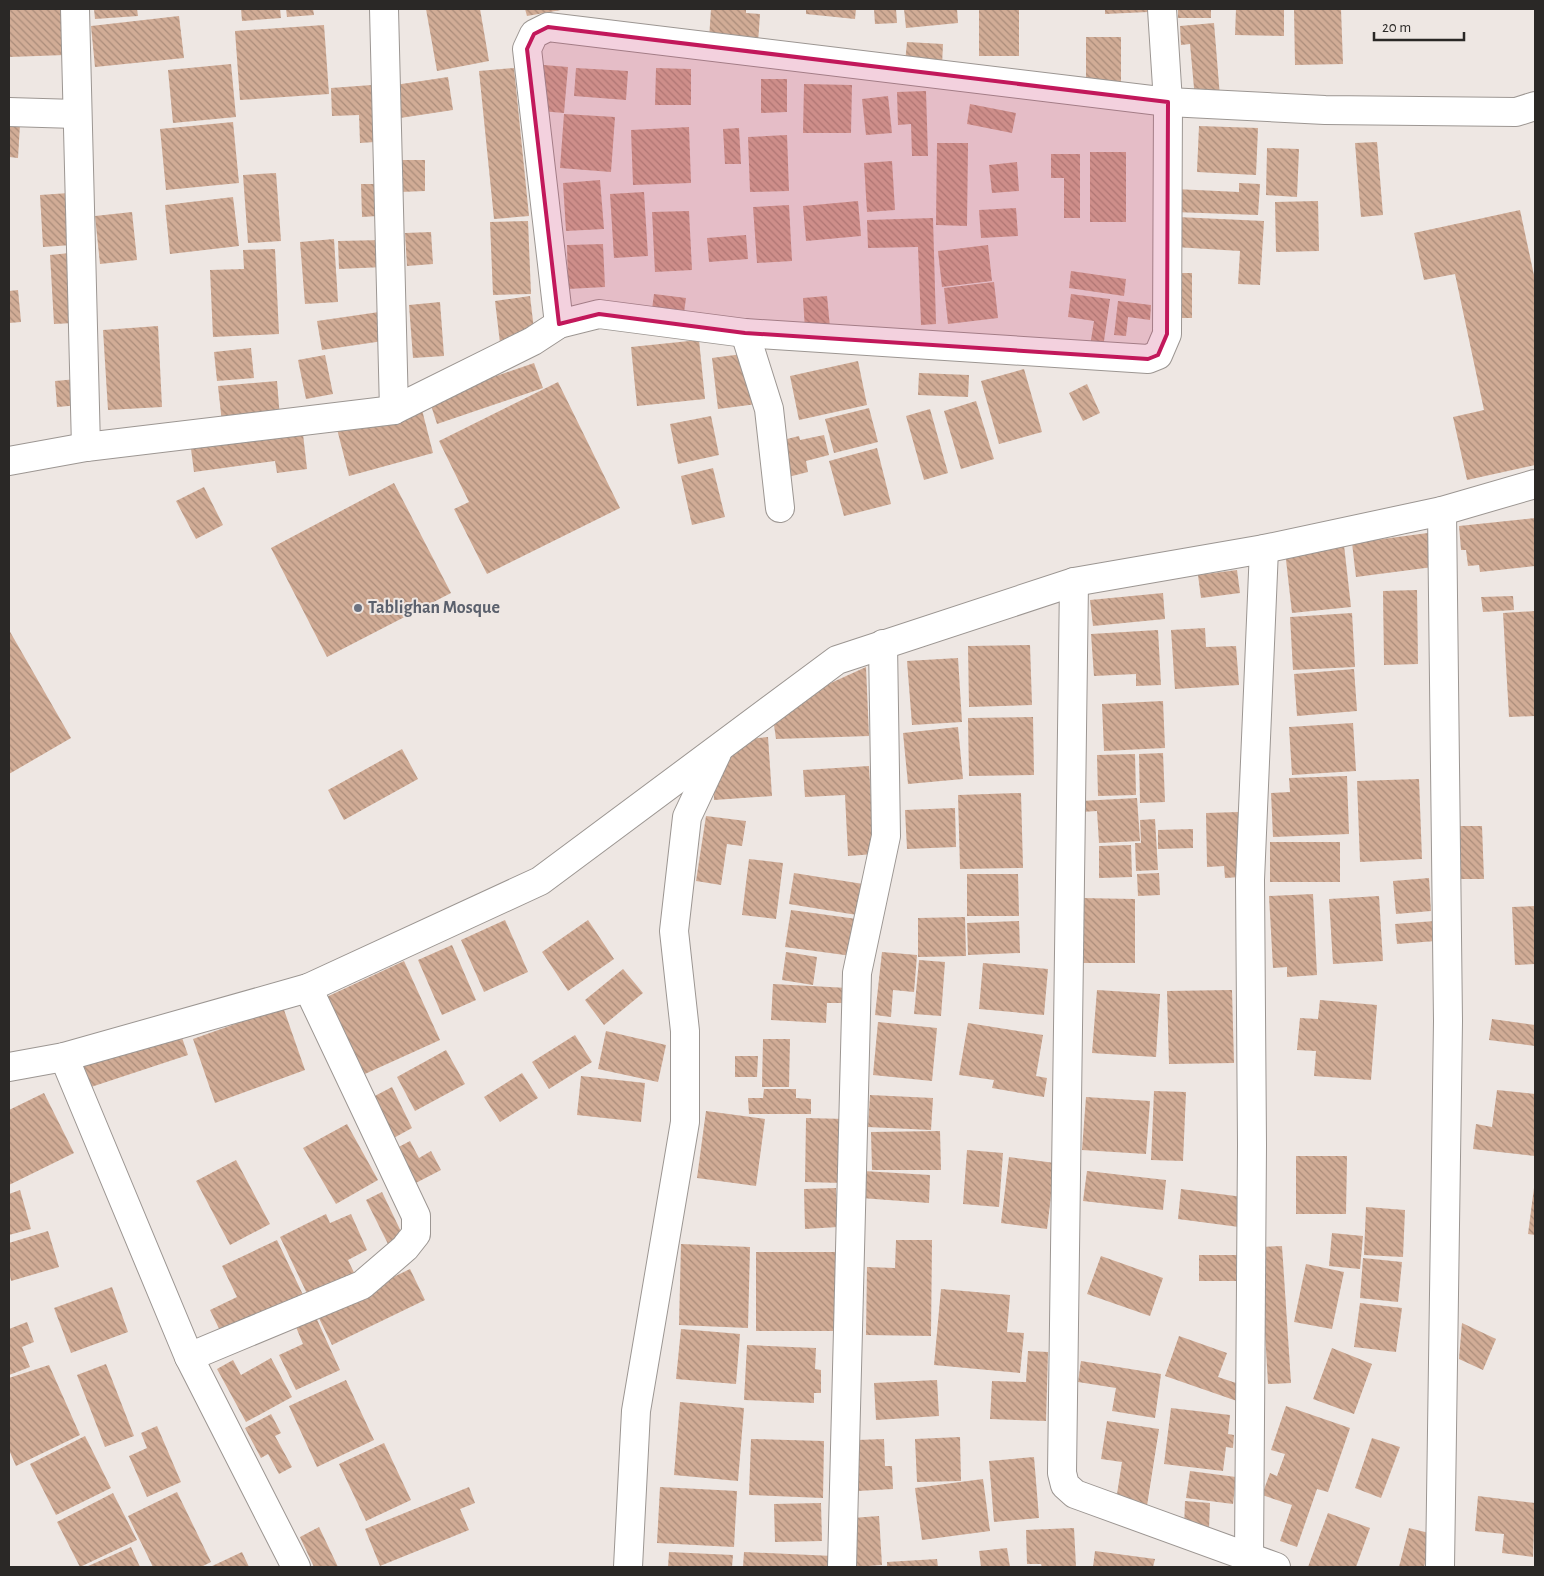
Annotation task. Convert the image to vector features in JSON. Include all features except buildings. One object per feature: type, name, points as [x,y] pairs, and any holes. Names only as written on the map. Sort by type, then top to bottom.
[{"type":"street","points":[[75,9],[76,114],[86,447]]},
{"type":"street","points":[[384,9],[394,410]]},
{"type":"street","points":[[9,461],[86,447],[394,410],[533,341],[559,324],[599,314],[745,332],[1148,359],[1158,355],[1167,334],[1168,102],[1162,9]]},
{"type":"street","points":[[559,324],[527,49],[534,34],[548,27],[1168,102],[1363,110],[1516,112],[1535,106]]},
{"type":"street","points":[[9,112],[76,114]]},
{"type":"street","points":[[745,332],[769,409],[780,508]]},
{"type":"street","points":[[9,1067],[64,1057],[308,988],[540,881],[837,660],[1074,582],[1264,549],[1442,511],[1535,484]]},
{"type":"street","points":[[1440,1567],[1448,1021],[1442,511]]},
{"type":"street","points":[[1249,1557],[1252,1154],[1250,880],[1264,549]]},
{"type":"street","points":[[1074,582],[1062,1472],[1065,1485],[1075,1494],[1276,1567]]},
{"type":"street","points":[[842,1567],[857,973],[886,836],[882,644]]},
{"type":"street","points":[[628,1567],[636,1411],[684,1122],[685,1031],[674,931],[675,922],[687,817],[719,749]]},
{"type":"street","points":[[189,1357],[362,1286],[406,1248],[416,1234],[416,1216],[308,988]]},
{"type":"street","points":[[64,1057],[189,1357],[296,1567]]},
{"type":"highlighted area","points":[[548,27],[1168,102],[1167,334],[1158,355],[1148,359],[745,333],[599,314],[559,324],[527,49],[534,34]]},
{"type":"place","name":"Tablighan Mosque","points":[[358,608]]}]
